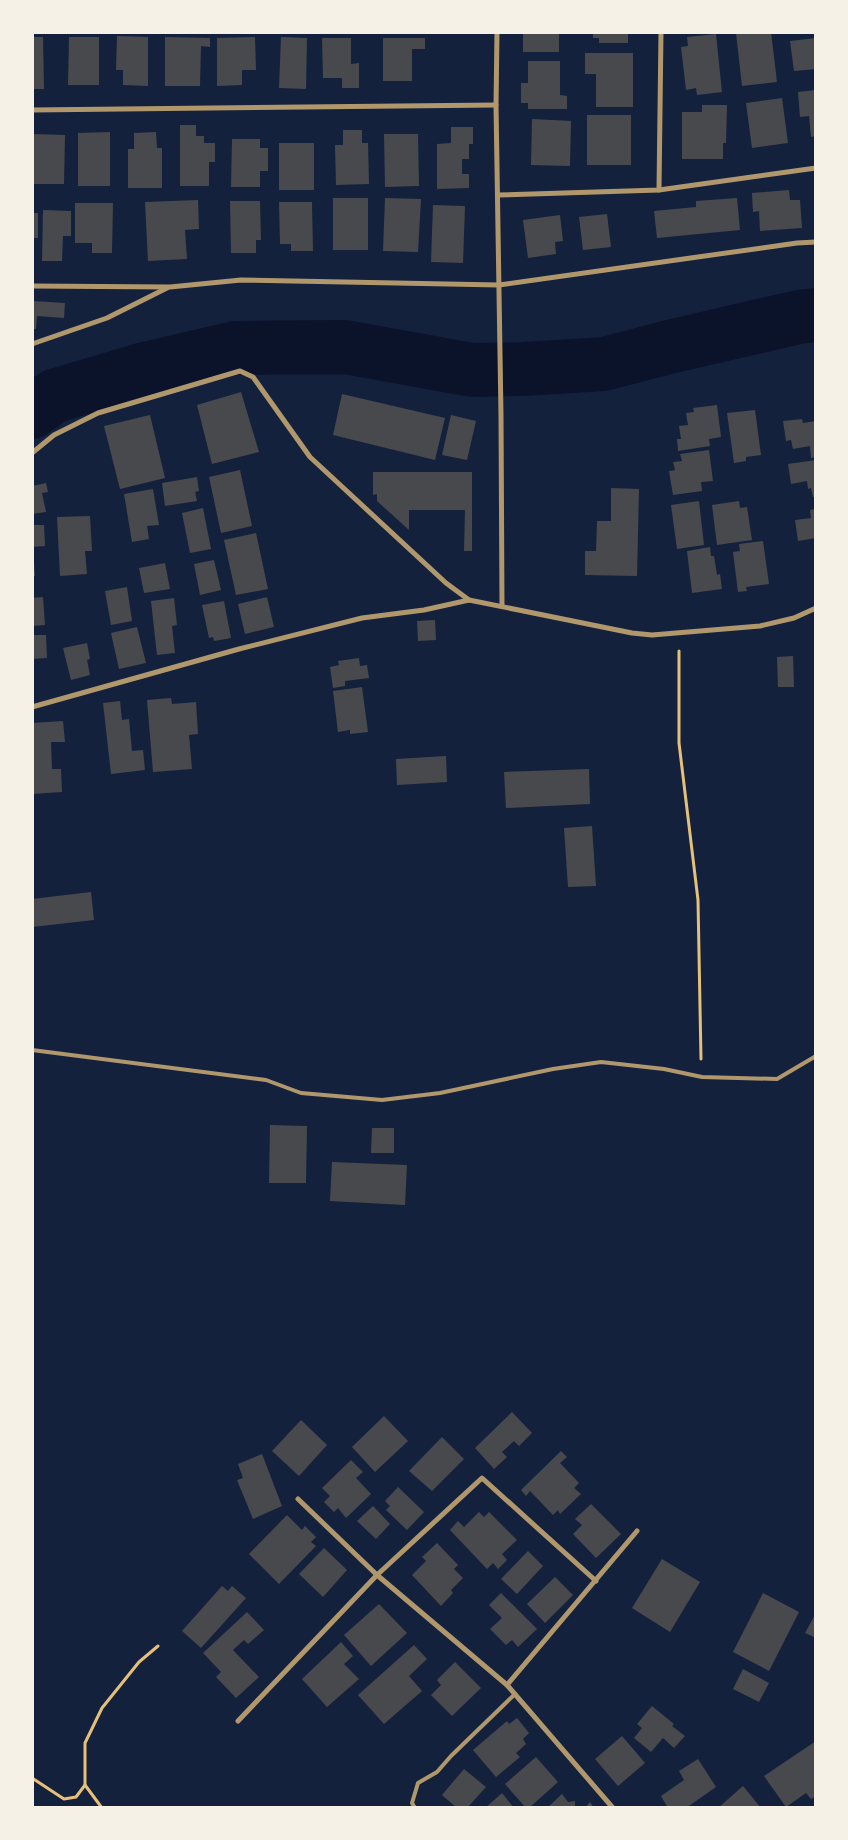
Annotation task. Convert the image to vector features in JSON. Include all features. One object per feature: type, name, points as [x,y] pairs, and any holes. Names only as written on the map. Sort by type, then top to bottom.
[{"type":"street","points":[[497,32],[496,105],[502,606]]},
{"type":"street","points":[[659,190],[661,32]]},
{"type":"street","points":[[32,110],[496,105]]},
{"type":"street","points":[[498,195],[659,190],[816,168]]},
{"type":"street","points":[[32,286],[170,287],[241,280],[499,286],[797,243],[816,242]]},
{"type":"street","points":[[32,344],[107,318],[170,287]]},
{"type":"street","points":[[32,452],[54,435],[98,413],[240,371],[253,377],[310,457],[446,583],[469,600]]},
{"type":"street","points":[[32,707],[239,649],[362,618],[424,610],[469,600],[632,633],[652,635],[760,626],[794,618],[816,608]]},
{"type":"street","points":[[238,1721],[377,1576],[482,1478],[596,1581]]},
{"type":"street","points":[[298,1499],[377,1576],[507,1685],[613,1808]]},
{"type":"street","points":[[507,1685],[637,1531]]},
{"type":"lane","points":[[32,1050],[266,1080],[301,1093],[382,1100],[440,1093],[553,1069],[601,1062],[664,1069],[702,1077],[776,1079],[816,1056]]},
{"type":"lane","points":[[416,1808],[412,1803],[418,1783],[437,1772],[450,1756],[515,1694]]},
{"type":"path","points":[[678,633],[679,743],[698,900],[702,1077]]},
{"type":"path","points":[[102,1808],[85,1786],[84,1743],[102,1708],[139,1662],[158,1646]]},
{"type":"path","points":[[32,1778],[64,1799],[76,1797],[85,1786]]},
{"type":"building","points":[[523,32],[559,32],[559,52],[523,52]]},
{"type":"building","points":[[593,32],[628,32],[628,43],[599,43],[599,38],[593,38]]},
{"type":"building","points":[[771,32],[777,82],[742,86],[736,33]]},
{"type":"building","points":[[716,34],[722,92],[697,95],[696,88],[686,90],[681,47],[688,46],[687,37]]},
{"type":"building","points":[[117,36],[148,37],[148,86],[123,85],[123,70],[116,70]]},
{"type":"building","points":[[32,37],[43,37],[44,89],[32,89]]},
{"type":"building","points":[[69,37],[99,37],[99,85],[68,85]]},
{"type":"building","points":[[165,37],[210,38],[210,47],[201,46],[200,86],[165,86]]},
{"type":"building","points":[[255,37],[256,70],[242,70],[242,85],[217,86],[217,38]]},
{"type":"building","points":[[281,37],[307,38],[306,89],[279,88]]},
{"type":"building","points":[[322,38],[351,38],[351,64],[359,63],[359,88],[342,88],[342,78],[323,78]]},
{"type":"building","points":[[383,38],[425,38],[425,49],[412,49],[412,81],[383,81]]},
{"type":"building","points":[[816,38],[816,69],[794,71],[790,41]]},
{"type":"building","points":[[585,53],[633,53],[633,107],[596,107],[596,74],[585,74]]},
{"type":"building","points":[[528,61],[560,61],[560,95],[567,96],[567,109],[528,109],[528,103],[521,103],[521,83],[528,83]]},
{"type":"building","points":[[816,90],[816,136],[811,137],[809,116],[800,117],[798,92]]},
{"type":"building","points":[[782,98],[788,143],[752,148],[746,103]]},
{"type":"building","points":[[702,105],[727,105],[726,143],[723,143],[723,159],[682,159],[682,112],[702,112]]},
{"type":"building","points":[[587,115],[631,115],[631,165],[587,165]]},
{"type":"building","points":[[532,119],[571,121],[570,166],[531,165]]},
{"type":"building","points":[[180,125],[196,125],[196,136],[204,136],[204,143],[215,143],[215,162],[209,162],[209,186],[180,186]]},
{"type":"building","points":[[451,127],[473,127],[473,144],[469,144],[469,159],[462,159],[462,174],[469,174],[469,188],[437,189],[437,144],[451,143]]},
{"type":"building","points":[[343,130],[362,130],[362,143],[368,143],[369,184],[336,185],[335,145],[343,145]]},
{"type":"building","points":[[110,132],[110,186],[78,186],[78,133]]},
{"type":"building","points":[[156,132],[157,148],[162,148],[162,188],[128,188],[128,149],[134,149],[134,133]]},
{"type":"building","points":[[32,134],[65,135],[64,184],[32,184]]},
{"type":"building","points":[[384,134],[418,134],[419,186],[385,187]]},
{"type":"building","points":[[232,139],[260,139],[260,148],[268,148],[268,171],[260,171],[260,187],[231,187]]},
{"type":"building","points":[[279,143],[314,143],[314,190],[279,190]]},
{"type":"building","points":[[789,190],[790,200],[800,200],[802,228],[760,231],[759,211],[753,212],[752,193]]},
{"type":"building","points":[[333,198],[368,198],[368,250],[333,250]]},
{"type":"building","points":[[385,198],[421,199],[418,252],[383,251]]},
{"type":"building","points":[[737,198],[740,230],[657,238],[654,211],[696,207],[696,201]]},
{"type":"building","points":[[198,200],[199,229],[185,230],[187,259],[148,261],[145,202]]},
{"type":"building","points":[[230,201],[260,201],[261,240],[256,240],[256,253],[231,253]]},
{"type":"building","points":[[279,202],[312,202],[313,251],[291,251],[291,244],[280,244]]},
{"type":"building","points":[[75,203],[113,203],[112,253],[92,253],[92,243],[75,243]]},
{"type":"building","points":[[433,205],[465,206],[463,263],[431,262]]},
{"type":"building","points":[[43,210],[71,211],[71,236],[63,236],[62,261],[42,261]]},
{"type":"building","points":[[32,213],[38,213],[38,238],[32,238]]},
{"type":"building","points":[[607,214],[611,247],[583,250],[579,217]]},
{"type":"building","points":[[560,215],[563,241],[555,242],[556,254],[528,258],[523,220]]},
{"type":"building","points":[[32,301],[65,303],[64,318],[37,316],[36,329],[32,329]]},
{"type":"building","points":[[241,392],[259,452],[212,464],[197,405]]},
{"type":"building","points":[[342,394],[445,418],[435,460],[333,435]]},
{"type":"building","points":[[717,405],[721,437],[709,439],[710,446],[678,451],[677,439],[681,439],[679,426],[688,425],[686,413],[694,412],[693,408]]},
{"type":"building","points":[[755,410],[761,455],[746,457],[746,461],[734,463],[727,413]]},
{"type":"building","points":[[150,415],[165,478],[120,489],[104,426]]},
{"type":"building","points":[[451,415],[476,421],[467,460],[442,455]]},
{"type":"building","points":[[802,419],[803,423],[816,421],[816,457],[811,458],[810,446],[793,449],[791,440],[786,441],[783,421]]},
{"type":"building","points":[[709,450],[713,481],[701,482],[702,491],[673,495],[669,471],[675,470],[673,462],[682,461],[680,454]]},
{"type":"building","points":[[816,460],[816,497],[813,497],[811,488],[808,489],[807,481],[791,484],[788,464]]},
{"type":"building","points":[[240,470],[252,526],[221,533],[209,477]]},
{"type":"building","points":[[373,472],[472,472],[472,551],[464,551],[465,510],[409,510],[409,530],[377,501],[377,494],[373,495]]},
{"type":"building","points":[[197,477],[199,491],[195,492],[197,501],[165,506],[162,483]]},
{"type":"building","points":[[46,483],[48,492],[42,493],[46,512],[32,514],[32,486]]},
{"type":"building","points":[[611,488],[639,489],[637,576],[585,575],[585,551],[596,551],[597,521],[611,521]]},
{"type":"building","points":[[153,489],[159,525],[147,526],[149,539],[132,542],[124,494]]},
{"type":"building","points":[[699,501],[704,545],[677,549],[671,505]]},
{"type":"building","points":[[739,501],[740,508],[747,507],[752,540],[717,545],[712,505]]},
{"type":"building","points":[[203,508],[211,549],[190,553],[182,513]]},
{"type":"building","points":[[816,509],[816,538],[798,541],[795,520],[811,518],[810,510]]},
{"type":"building","points":[[90,516],[92,551],[85,551],[87,574],[60,576],[57,517]]},
{"type":"building","points":[[32,525],[44,525],[45,546],[32,547]]},
{"type":"building","points":[[256,533],[268,589],[236,595],[224,540]]},
{"type":"building","points":[[763,541],[769,584],[746,587],[747,591],[738,592],[733,552],[740,551],[739,544]]},
{"type":"building","points":[[710,547],[711,556],[714,556],[717,575],[720,574],[722,589],[692,593],[687,551]]},
{"type":"building","points":[[214,560],[221,590],[200,595],[194,564]]},
{"type":"building","points":[[32,563],[34,563],[35,576],[32,577]]},
{"type":"building","points":[[165,563],[170,589],[144,593],[139,568]]},
{"type":"building","points":[[127,587],[132,621],[111,625],[105,591]]},
{"type":"building","points":[[43,597],[45,625],[32,626],[32,598]]},
{"type":"building","points":[[267,597],[274,627],[245,634],[238,604]]},
{"type":"building","points":[[174,598],[177,625],[172,626],[175,653],[157,655],[151,601]]},
{"type":"building","points":[[224,601],[231,638],[214,641],[213,637],[209,638],[202,605]]},
{"type":"building","points":[[435,620],[436,640],[418,641],[417,621]]},
{"type":"building","points":[[137,627],[146,663],[119,669],[111,633]]},
{"type":"building","points":[[32,635],[46,635],[47,658],[32,659]]},
{"type":"building","points":[[87,643],[90,659],[87,660],[90,675],[71,680],[63,648]]},
{"type":"building","points":[[793,656],[794,687],[778,687],[777,657]]},
{"type":"building","points":[[359,658],[360,666],[367,665],[369,678],[345,681],[345,686],[333,688],[330,667],[339,665],[338,661]]},
{"type":"building","points":[[362,687],[368,732],[350,734],[350,730],[338,732],[333,691]]},
{"type":"building","points":[[171,698],[172,704],[196,702],[198,734],[189,735],[192,769],[153,772],[147,700]]},
{"type":"building","points":[[120,701],[122,720],[129,719],[132,751],[143,750],[145,770],[111,774],[103,703]]},
{"type":"building","points":[[63,721],[65,742],[51,742],[52,769],[61,769],[62,792],[32,794],[32,723]]},
{"type":"building","points":[[446,756],[447,782],[397,785],[396,759]]},
{"type":"building","points":[[589,769],[590,804],[506,808],[504,772]]},
{"type":"building","points":[[592,826],[596,886],[568,887],[564,828]]},
{"type":"building","points":[[91,892],[94,920],[32,927],[32,899]]},
{"type":"building","points":[[270,1125],[307,1126],[306,1183],[269,1183]]},
{"type":"building","points":[[372,1128],[394,1128],[394,1153],[371,1153]]},
{"type":"building","points":[[332,1162],[407,1165],[405,1205],[330,1201]]},
{"type":"building","points":[[512,1412],[532,1433],[519,1446],[514,1441],[502,1452],[507,1457],[494,1469],[475,1448]]},
{"type":"building","points":[[384,1416],[408,1441],[375,1472],[352,1447]]},
{"type":"building","points":[[301,1420],[327,1445],[299,1476],[272,1451]]},
{"type":"building","points":[[442,1437],[464,1459],[432,1491],[409,1471]]},
{"type":"building","points":[[561,1451],[567,1457],[560,1463],[579,1483],[574,1488],[581,1494],[560,1514],[558,1510],[553,1515],[530,1491],[526,1496],[521,1490]]},
{"type":"building","points":[[262,1454],[282,1506],[253,1519],[237,1480],[243,1478],[238,1464]]},
{"type":"building","points":[[351,1460],[363,1472],[356,1478],[371,1494],[346,1518],[338,1508],[334,1512],[324,1502],[330,1496],[322,1488]]},
{"type":"building","points":[[398,1487],[424,1512],[407,1530],[386,1510],[390,1506],[385,1501]]},
{"type":"building","points":[[591,1504],[621,1534],[596,1558],[573,1534],[582,1525],[575,1519]]},
{"type":"building","points":[[373,1506],[390,1524],[376,1539],[357,1521]]},
{"type":"building","points":[[479,1512],[484,1517],[489,1512],[517,1540],[502,1554],[507,1560],[498,1569],[493,1563],[487,1569],[450,1530],[458,1521],[464,1527]]},
{"type":"building","points":[[287,1515],[302,1530],[305,1526],[316,1537],[311,1542],[316,1546],[279,1584],[249,1554]]},
{"type":"building","points":[[437,1543],[458,1565],[454,1569],[463,1578],[451,1590],[453,1593],[441,1606],[412,1575],[426,1561],[422,1557]]},
{"type":"building","points":[[324,1548],[347,1570],[323,1597],[299,1574]]},
{"type":"building","points":[[528,1551],[543,1566],[517,1594],[501,1579]]},
{"type":"building","points":[[662,1559],[700,1582],[670,1632],[632,1608]]},
{"type":"building","points":[[555,1577],[573,1595],[545,1623],[527,1604]]},
{"type":"building","points":[[222,1586],[228,1591],[232,1586],[246,1598],[201,1648],[182,1631]]},
{"type":"building","points":[[501,1593],[537,1629],[518,1647],[512,1640],[506,1645],[490,1629],[502,1618],[489,1605]]},
{"type":"building","points":[[763,1593],[799,1612],[769,1671],[733,1652]]},
{"type":"building","points":[[379,1604],[407,1633],[371,1666],[344,1635]]},
{"type":"building","points":[[247,1612],[264,1630],[248,1644],[244,1640],[233,1650],[259,1677],[236,1698],[216,1677],[221,1672],[203,1653]]},
{"type":"building","points":[[816,1613],[816,1638],[805,1633]]},
{"type":"building","points":[[341,1642],[353,1656],[344,1664],[359,1679],[327,1707],[302,1679]]},
{"type":"building","points":[[414,1645],[427,1659],[409,1676],[422,1691],[384,1724],[358,1695]]},
{"type":"building","points":[[455,1662],[481,1688],[452,1716],[431,1695],[441,1685],[437,1680]]},
{"type":"building","points":[[743,1669],[769,1683],[759,1702],[733,1689]]},
{"type":"building","points":[[652,1706],[685,1736],[674,1748],[663,1738],[651,1752],[634,1738],[642,1728],[637,1724]]},
{"type":"building","points":[[517,1718],[529,1733],[523,1739],[526,1744],[516,1753],[520,1757],[496,1777],[473,1750],[507,1721],[509,1724]]},
{"type":"building","points":[[622,1736],[645,1763],[618,1786],[595,1759]]},
{"type":"building","points":[[816,1741],[816,1796],[811,1799],[806,1793],[786,1807],[764,1776]]},
{"type":"building","points":[[536,1757],[558,1782],[529,1808],[526,1808],[505,1784]]},
{"type":"building","points":[[698,1759],[716,1787],[686,1808],[668,1808],[661,1796],[684,1780],[679,1771]]},
{"type":"building","points":[[464,1769],[486,1787],[467,1808],[457,1808],[442,1795]]},
{"type":"building","points":[[743,1786],[761,1808],[718,1808]]},
{"type":"building","points":[[502,1793],[514,1808],[485,1808]]},
{"type":"building","points":[[562,1794],[568,1802],[575,1801],[575,1808],[547,1808]]},
{"type":"building","points":[[590,1802],[594,1808],[585,1808]]},
{"type":"waterway","points":[[32,412],[54,396],[145,369],[235,348],[345,347],[472,370],[524,369],[604,364],[669,347],[799,317],[816,315]]}]
